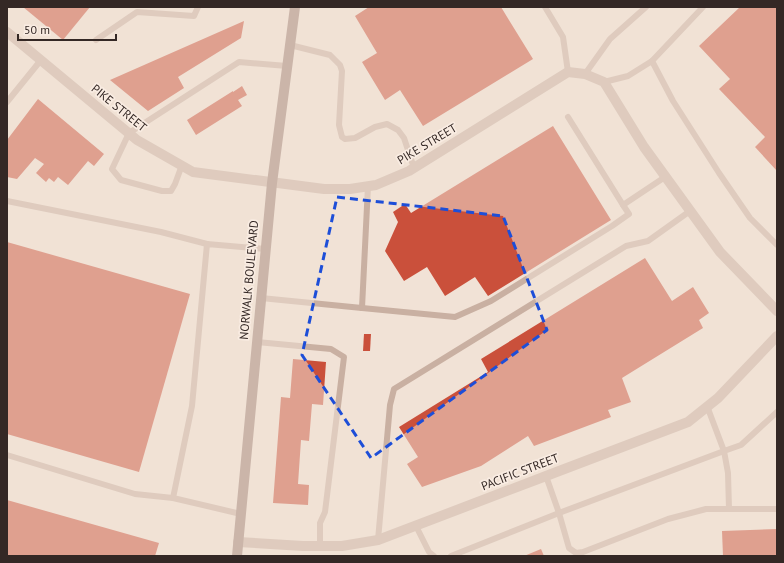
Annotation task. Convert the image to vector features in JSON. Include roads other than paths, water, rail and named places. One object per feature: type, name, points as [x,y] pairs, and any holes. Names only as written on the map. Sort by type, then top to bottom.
[{"type":"main road","name":"NORWALK BOULEVARD","points":[[237,556],[272,183],[295,7]]},
{"type":"street","name":"PIKE STREET","points":[[7,32],[137,140],[193,172],[324,189],[350,189],[376,185],[409,171],[568,72]]},
{"type":"street","points":[[568,72],[585,74],[604,82],[644,147],[720,252],[777,311]]},
{"type":"street","name":"PACIFIC STREET","points":[[238,542],[342,546],[378,540],[416,526],[688,422],[718,398],[777,336]]},
{"type":"lane","points":[[96,40],[137,12],[194,16],[198,7]]},
{"type":"lane","points":[[545,7],[563,37],[568,72]]},
{"type":"lane","points":[[585,74],[610,39],[646,7]]},
{"type":"lane","points":[[604,82],[628,76],[652,60],[703,7]]},
{"type":"lane","points":[[290,45],[330,55],[340,66],[342,71],[339,124],[342,137],[345,139],[354,138],[375,127],[387,124],[398,130],[404,138],[414,168]]},
{"type":"lane","points":[[7,102],[41,60]]},
{"type":"lane","points":[[652,60],[673,101],[719,173],[750,218],[777,245]]},
{"type":"lane","points":[[182,166],[171,191],[162,191],[121,180],[112,169],[129,133],[239,62],[287,66]]},
{"type":"lane","points":[[261,298],[455,318],[491,301],[629,214],[568,116]]},
{"type":"lane","points":[[623,205],[665,177]]},
{"type":"lane","points":[[362,308],[368,186]]},
{"type":"lane","points":[[7,202],[161,232],[207,244],[266,249]]},
{"type":"lane","points":[[378,540],[390,405],[394,389],[626,246],[648,241],[690,211]]},
{"type":"lane","points":[[173,498],[192,406],[207,244]]},
{"type":"lane","points":[[257,342],[331,349],[344,357],[325,512],[320,523],[320,546]]},
{"type":"lane","points":[[707,406],[724,451],[728,473],[729,509]]},
{"type":"lane","points":[[451,556],[559,513],[741,445],[777,412]]},
{"type":"lane","points":[[7,455],[135,494],[173,498],[240,514]]},
{"type":"lane","points":[[546,476],[570,548],[576,553],[583,552],[668,519],[706,509],[777,509]]},
{"type":"lane","points":[[416,526],[429,552],[434,556]]}]
